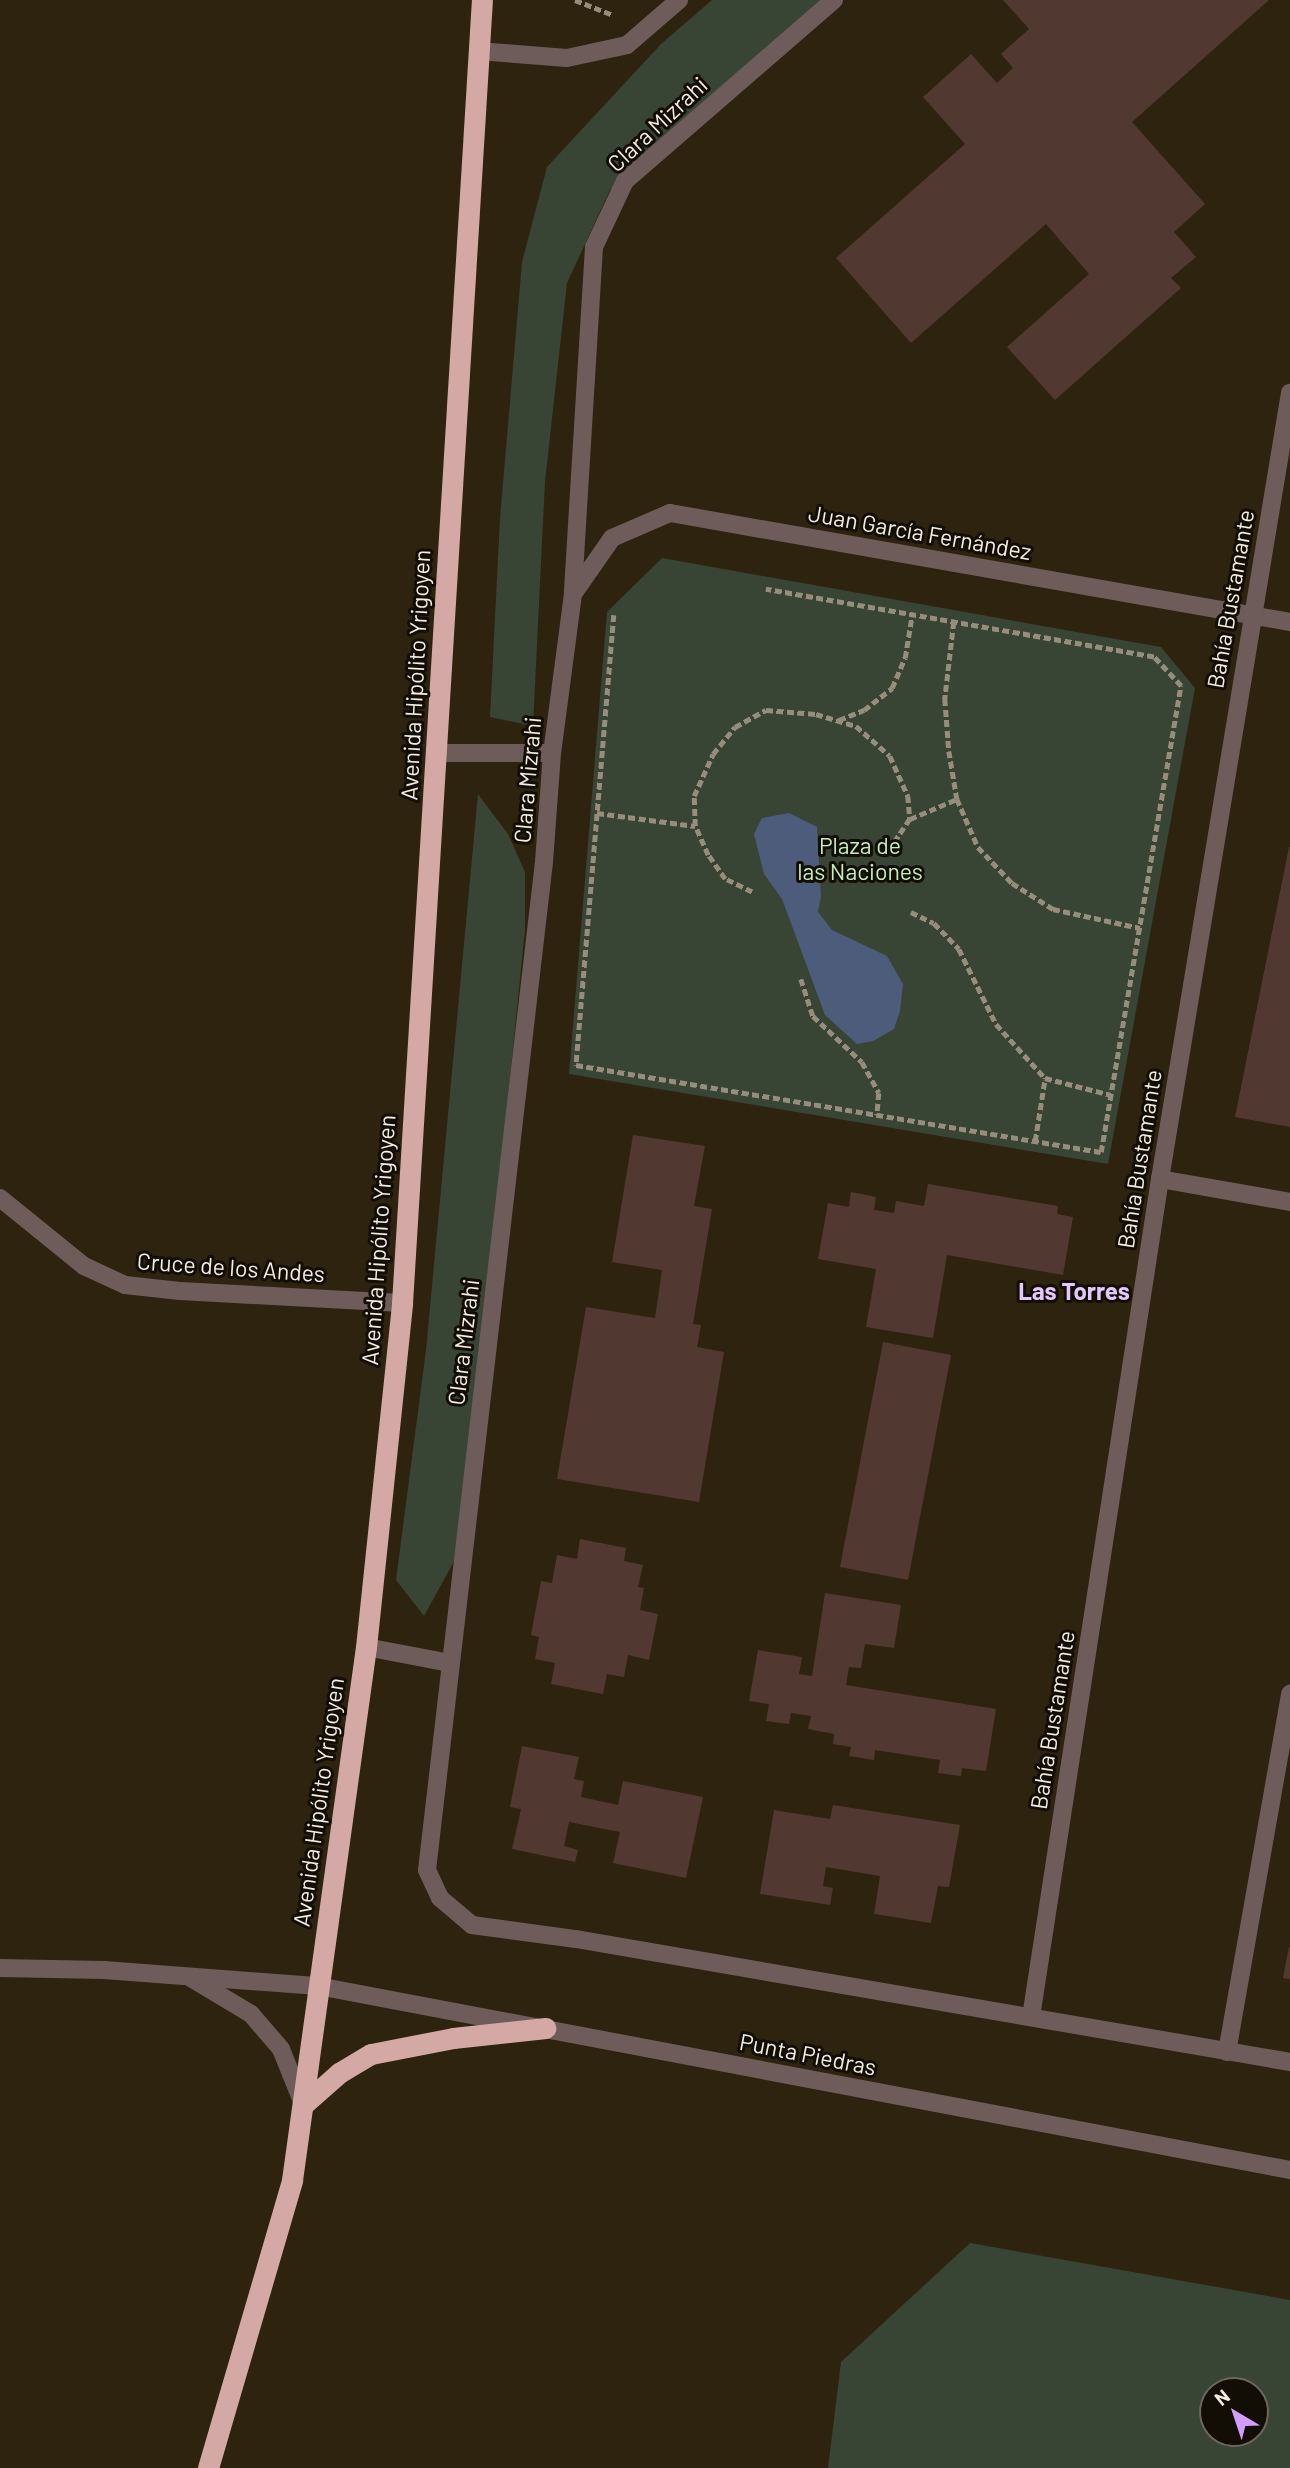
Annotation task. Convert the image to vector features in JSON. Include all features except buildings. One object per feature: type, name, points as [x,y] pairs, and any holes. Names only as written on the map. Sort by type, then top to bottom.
[{"type":"highway","name":"Avenida Hipólito Yrigoyen","points":[[208,2468],[292,2180],[318,1986],[348,1795],[366,1647],[402,1303],[482,0]]},
{"type":"highway","points":[[304,2104],[339,2073],[371,2054],[453,2038],[545,2028]]},
{"type":"street","points":[[478,51],[567,58],[627,45],[679,0]]},
{"type":"street","name":"Clara Mizrahi","points":[[834,0],[625,181],[594,247],[573,594],[552,753],[544,862],[427,1870],[440,1898],[472,1925],[576,1939],[1290,2062]]},
{"type":"street","name":"Bahía Bustamante","points":[[1031,2017],[1160,1180],[1251,615],[1290,393]]},
{"type":"street","name":"Juan García Fernández","points":[[573,594],[612,538],[670,513],[1290,622]]},
{"type":"street","points":[[437,753],[552,753]]},
{"type":"street","points":[[1160,1180],[1290,1202]]},
{"type":"street","name":"Cruce de los Andes","points":[[0,1198],[84,1266],[125,1284],[180,1291],[402,1303]]},
{"type":"street","points":[[366,1647],[450,1663]]},
{"type":"street","points":[[1227,2052],[1290,1693]]},
{"type":"street","name":"Punta Piedras","points":[[0,1968],[188,1976],[318,1986],[1290,2170]]},
{"type":"street","points":[[188,1976],[251,2014],[281,2049],[304,2104]]},
{"type":"path","points":[[614,615],[576,1065],[1101,1152],[1181,686],[1154,657],[766,589]]},
{"type":"path","points":[[837,721],[864,710],[892,688],[905,658],[912,615]]},
{"type":"path","points":[[954,622],[945,699],[948,751],[957,799],[978,847],[1013,883],[1053,909],[1140,928]]},
{"type":"path","points":[[752,892],[725,879],[708,855],[695,826],[694,796],[713,754],[735,727],[766,710],[816,714],[856,726],[891,756],[908,796],[910,819]]},
{"type":"path","points":[[886,855],[910,819],[957,799]]},
{"type":"path","points":[[597,813],[695,826]]},
{"type":"path","points":[[911,912],[934,923],[959,949],[996,1024],[1045,1077],[1111,1095]]},
{"type":"path","points":[[801,979],[813,1016],[862,1062],[879,1093],[877,1115]]},
{"type":"path","points":[[1035,1141],[1045,1077]]},
{"type":"green space","points":[[712,0],[823,0],[610,190],[567,283],[545,482],[533,726],[490,717],[500,518],[522,262],[547,167],[661,44]]},
{"type":"green space","name":"Plaza de las Naciones","points":[[662,558],[1161,647],[1195,688],[1108,1164],[569,1074],[607,612]]},
{"type":"green space","points":[[478,794],[508,834],[525,872],[525,930],[492,1255],[457,1556],[424,1616],[396,1580],[426,1350]]},
{"type":"green space","points":[[970,2243],[1290,2300],[1290,2468],[828,2468],[841,2362]]},
{"type":"water","points":[[789,813],[817,827],[821,897],[818,912],[832,930],[887,956],[903,984],[900,1011],[894,1029],[873,1041],[857,1044],[825,1015],[782,899],[764,874],[754,834],[762,818]]},
{"type":"district","name":"Las Torres","points":[[1074,1291]]}]
